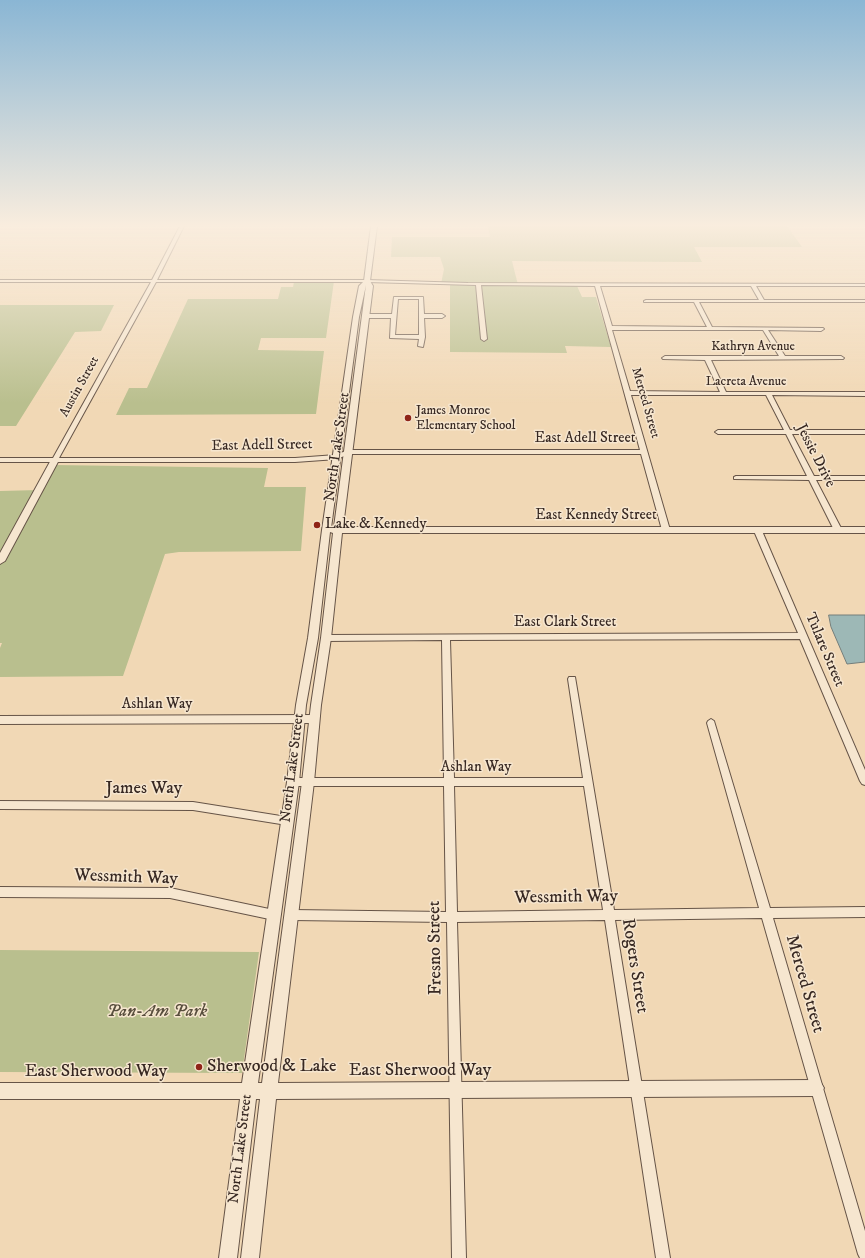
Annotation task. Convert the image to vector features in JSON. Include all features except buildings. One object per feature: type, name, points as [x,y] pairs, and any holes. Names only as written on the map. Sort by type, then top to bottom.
[{"type":"street","name":"Austin Street","points":[[0,561],[152,285]]},
{"type":"street","name":"North Lake Street","points":[[228,1258],[249,1091],[293,782],[300,719],[332,530],[348,452],[349,401],[356,316],[363,285]]},
{"type":"street","name":"North Lake Street","points":[[250,1258],[269,1091],[308,782],[314,719],[326,638],[337,457],[365,316],[369,285]]},
{"type":"street","points":[[478,285],[484,340]]},
{"type":"street","name":"Merced Street","points":[[597,285],[666,530]]},
{"type":"street","points":[[752,285],[762,301]]},
{"type":"street","points":[[832,285],[865,285]]},
{"type":"street","points":[[421,346],[422,337],[422,316],[421,298],[396,298],[392,337],[422,337]]},
{"type":"street","points":[[646,301],[865,301]]},
{"type":"street","points":[[696,301],[710,328]]},
{"type":"street","points":[[356,316],[394,316]]},
{"type":"street","points":[[422,316],[442,316]]},
{"type":"street","points":[[609,328],[821,329]]},
{"type":"street","points":[[765,329],[783,358]]},
{"type":"street","name":"Kathryn Avenue","points":[[665,358],[841,358]]},
{"type":"street","points":[[708,358],[724,393]]},
{"type":"street","name":"Lacreta Avenue","points":[[627,393],[865,394]]},
{"type":"street","name":"Jessie Drive","points":[[768,393],[838,530]]},
{"type":"street","points":[[718,432],[865,432]]},
{"type":"street","name":"East Adell Street","points":[[0,460],[295,460],[337,457],[348,452],[644,452]]},
{"type":"street","points":[[736,478],[865,478]]},
{"type":"street","name":"East Kennedy Street","points":[[332,530],[865,530]]},
{"type":"street","name":"Tulare Street","points":[[758,531],[803,636],[861,761],[865,781]]},
{"type":"street","name":"East Clark Street","points":[[326,638],[803,636]]},
{"type":"street","name":"Fresno Street","points":[[446,637],[459,1258]]},
{"type":"street","name":"Rogers Street","points":[[572,679],[663,1258]]},
{"type":"street","name":"Ashlan Way","points":[[0,720],[314,719]]},
{"type":"street","name":"Merced Street","points":[[711,723],[865,1254]]},
{"type":"street","name":"Ashlan Way","points":[[293,782],[588,782]]},
{"type":"street","name":"James Way","points":[[0,805],[193,806],[287,821]]},
{"type":"street","name":"Wessmith Way","points":[[0,892],[170,893],[274,915]]},
{"type":"street","name":"Wessmith Way","points":[[292,915],[452,916],[865,912]]},
{"type":"street","name":"East Sherwood Way","points":[[0,1091],[816,1088]]},
{"type":"green space","points":[[293,285],[333,285],[326,338],[261,338],[258,350],[324,351],[316,414],[116,415],[129,388],[147,388],[188,299],[278,299],[281,287],[293,287]]},
{"type":"green space","points":[[447,285],[577,286],[582,297],[596,297],[611,347],[565,346],[567,353],[450,352],[450,285]]},
{"type":"green space","points":[[0,305],[114,305],[101,331],[75,332],[16,426],[0,426]]},
{"type":"green space","points":[[54,465],[268,468],[264,487],[306,487],[301,551],[179,552],[165,554],[123,676],[0,677],[0,648],[2,643],[0,643],[0,491],[39,490]]},
{"type":"green space","name":"Pan-Am Park","points":[[0,950],[259,952],[242,1073],[0,1072]]},
{"type":"water","points":[[829,615],[865,615],[865,662],[847,664],[831,627]]},
{"type":"place","name":"James Monroe Elementary School","points":[[408,418]]},
{"type":"place","name":"Lake & Kennedy","points":[[317,525]]},
{"type":"place","name":"Sherwood & Lake","points":[[199,1067]]}]
